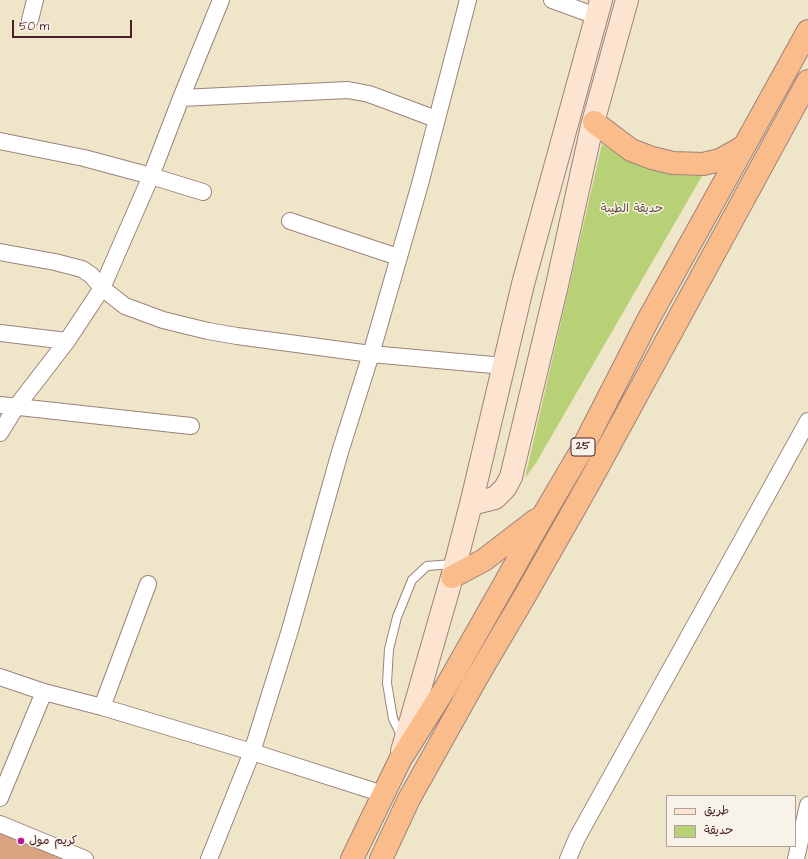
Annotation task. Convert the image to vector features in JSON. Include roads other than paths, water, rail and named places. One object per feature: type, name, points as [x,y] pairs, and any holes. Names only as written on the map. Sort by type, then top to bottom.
[{"type":"highway","name":"25","points":[[352,859],[402,752],[446,687],[581,452],[648,320],[808,31]]},
{"type":"highway","name":"25","points":[[386,854],[417,786],[476,679],[526,594],[592,476],[808,81]]},
{"type":"highway","points":[[594,122],[631,150],[652,158],[673,163],[703,164],[720,160],[743,147]]},
{"type":"highway","points":[[454,570],[484,560],[544,514]]},
{"type":"main road","points":[[471,504],[495,498],[505,488],[510,477],[594,122],[627,0]]},
{"type":"main road","points":[[402,752],[454,570],[523,284],[598,8]]},
{"type":"street","points":[[30,20],[35,0]]},
{"type":"street","points":[[0,433],[16,407],[67,341],[102,288],[151,176],[221,0]]},
{"type":"street","points":[[209,859],[252,752],[290,630],[340,452],[371,354],[420,184],[468,0]]},
{"type":"street","points":[[552,0],[598,8]]},
{"type":"street","points":[[181,98],[348,90],[369,94],[436,119]]},
{"type":"street","points":[[0,141],[84,158],[203,192]]},
{"type":"street","points":[[290,221],[398,257]]},
{"type":"street","points":[[0,252],[73,266],[91,275],[102,288],[133,310],[184,326],[237,336],[371,354],[504,366]]},
{"type":"street","points":[[0,333],[67,341]]},
{"type":"street","points":[[0,405],[192,426]]},
{"type":"street","points":[[568,859],[577,838],[808,421]]},
{"type":"street","points":[[102,707],[148,584]]},
{"type":"street","points":[[0,677],[44,692],[102,707],[252,752],[383,794]]},
{"type":"street","points":[[0,798],[44,692]]},
{"type":"street","points":[[796,859],[808,804]]},
{"type":"street","points":[[0,824],[85,859]]},
{"type":"lane","points":[[402,752],[393,719],[387,683],[389,649],[397,617],[412,580],[427,566],[454,570]]},
{"type":"place","name":"كريم مول","points":[[21,841]]},
{"type":"park label","name":"حديقة الطيبة","points":[[632,209]]}]
